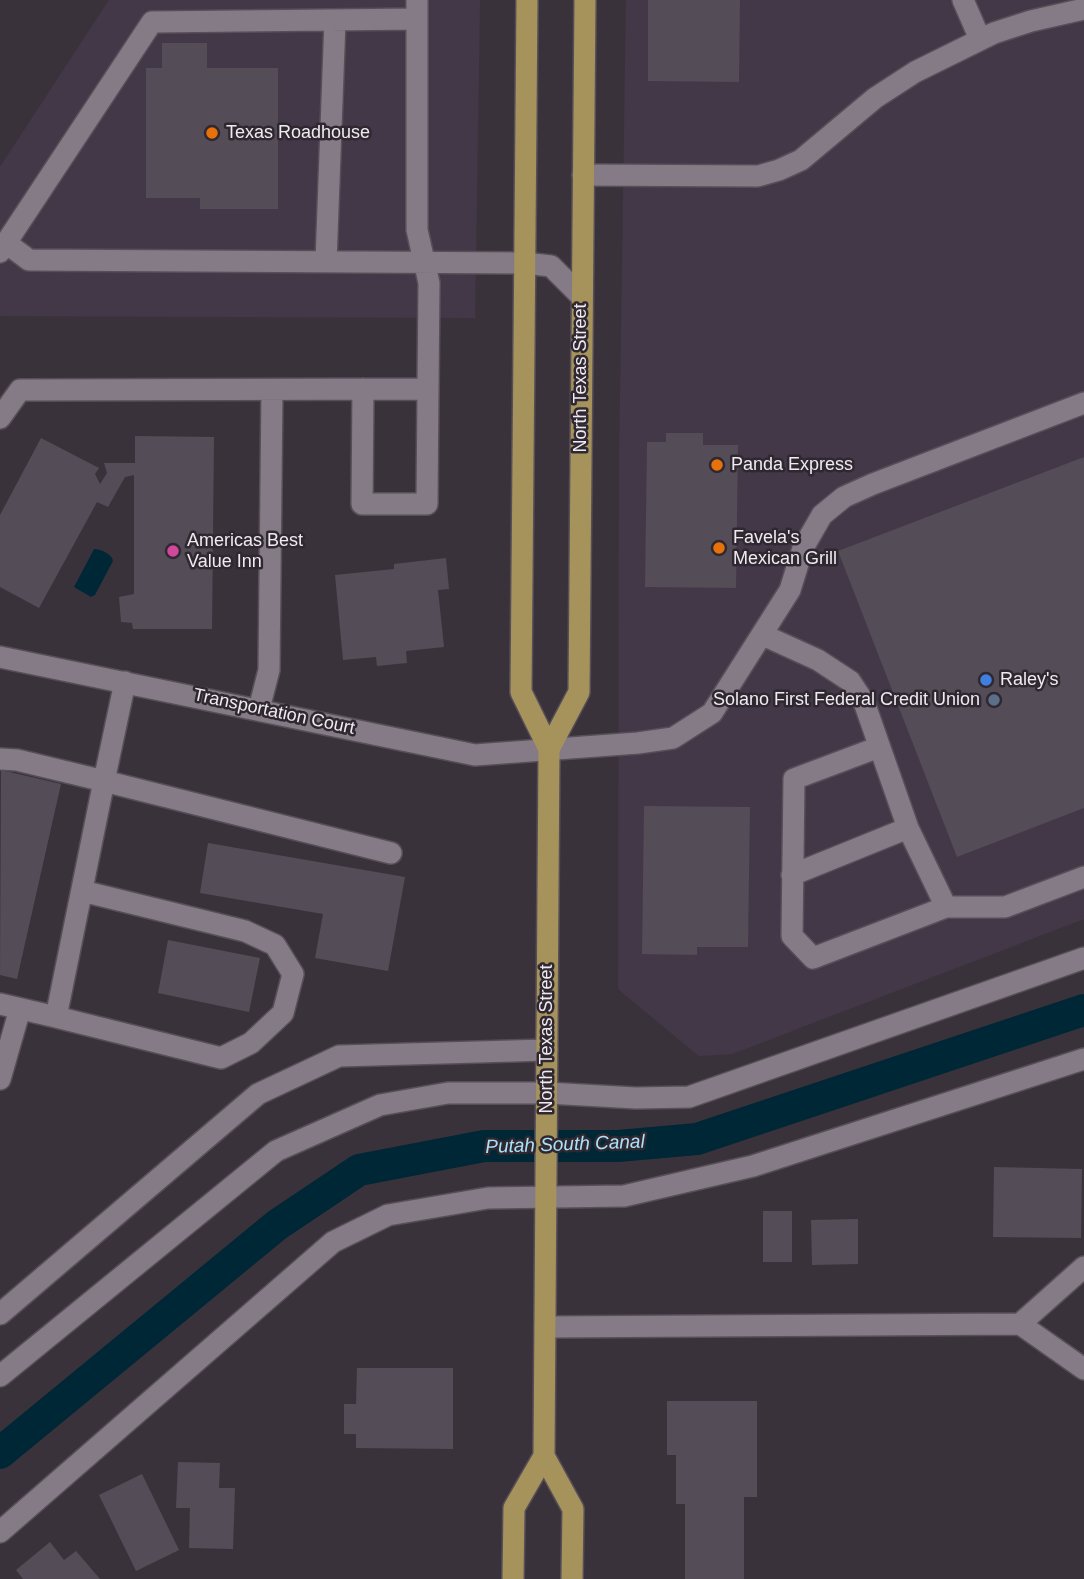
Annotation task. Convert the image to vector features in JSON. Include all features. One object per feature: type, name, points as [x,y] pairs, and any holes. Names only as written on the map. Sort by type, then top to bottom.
[{"type":"main road","name":"North Texas Street","points":[[527,0],[521,692],[549,749],[544,1456],[573,1509],[572,1579]]},
{"type":"main road","name":"North Texas Street","points":[[549,749],[579,692],[585,0]]},
{"type":"main road","name":"North Texas Street","points":[[513,1579],[514,1508],[544,1456]]},
{"type":"street","points":[[963,0],[980,39]]},
{"type":"street","points":[[363,389],[362,504],[426,505],[429,284],[425,262],[417,230],[417,9],[335,20],[152,22],[3,248],[29,260],[425,262],[524,263],[551,266],[582,296]]},
{"type":"street","points":[[583,176],[758,176],[779,170],[801,160],[875,98],[915,72],[980,39],[1031,21],[1084,9]]},
{"type":"street","points":[[326,262],[335,20]]},
{"type":"street","points":[[0,418],[20,390],[428,389]]},
{"type":"street","points":[[259,709],[269,670],[272,390]]},
{"type":"street","name":"Transportation Court","points":[[0,657],[475,755],[673,738],[712,713],[790,590],[809,535],[821,515],[844,497],[1084,403]]},
{"type":"street","points":[[763,635],[818,660],[850,681],[864,702],[908,828],[946,907]]},
{"type":"street","points":[[56,1017],[125,682]]},
{"type":"street","points":[[879,747],[794,779],[792,936],[813,958],[946,907],[1004,907],[1084,877]]},
{"type":"street","points":[[0,759],[18,760],[104,780],[391,853]]},
{"type":"street","points":[[792,875],[908,828]]},
{"type":"street","points":[[0,1079],[10,1006],[221,1058],[251,1043],[283,1013],[293,974],[275,944],[245,931],[82,891]]},
{"type":"street","points":[[0,1376],[276,1151],[380,1105],[448,1093],[689,1097],[1084,958]]},
{"type":"street","points":[[0,1314],[258,1094],[339,1056],[547,1050]]},
{"type":"street","points":[[0,1532],[333,1242],[388,1215],[488,1198],[624,1196],[753,1166],[1084,1059]]},
{"type":"street","points":[[1020,1325],[1084,1266]]},
{"type":"street","points":[[545,1326],[1020,1325],[1084,1369]]},
{"type":"shaded area","points":[[109,0],[480,0],[475,318],[0,316],[0,167]]},
{"type":"shaded area","points":[[626,0],[1084,0],[1084,919],[732,1054],[699,1056],[618,989],[619,467]]},
{"type":"water","points":[[94,549],[106,552],[113,561],[95,595],[91,597],[74,587]]},
{"type":"building","points":[[648,0],[740,0],[739,82],[648,81]]},
{"type":"building","name":"Texas Roadhouse","points":[[162,43],[207,43],[207,68],[278,68],[278,209],[200,209],[200,198],[146,198],[146,68],[162,68]]},
{"type":"building","points":[[666,433],[703,433],[703,445],[738,445],[736,588],[645,587],[647,442],[666,442]]},
{"type":"building","name":"Americas Best Value Inn","points":[[135,436],[214,437],[212,629],[133,629],[132,623],[121,622],[119,597],[134,594],[134,475],[125,477],[108,507],[97,502],[39,608],[0,587],[0,515],[41,438],[99,468],[95,474],[100,484],[107,473],[104,463],[135,463]]},
{"type":"building","name":"Raley's","points":[[1084,457],[1084,808],[957,857],[838,551]]},
{"type":"building","points":[[446,558],[449,589],[438,590],[444,647],[406,651],[407,663],[377,666],[376,657],[343,660],[335,575],[394,569],[394,564]]},
{"type":"building","points":[[1,770],[61,784],[17,979],[0,975]]},
{"type":"building","points":[[644,806],[750,807],[748,947],[697,947],[697,955],[642,954]]},
{"type":"building","points":[[208,843],[405,877],[388,971],[315,958],[323,914],[200,893]]},
{"type":"building","points":[[168,940],[260,958],[249,1012],[158,993]]},
{"type":"building","points":[[994,1167],[1082,1169],[1081,1238],[993,1237]]},
{"type":"building","points":[[763,1211],[792,1211],[792,1262],[763,1262]]},
{"type":"building","points":[[858,1219],[858,1264],[812,1265],[811,1220]]},
{"type":"building","points":[[357,1368],[453,1368],[453,1449],[356,1448],[356,1434],[344,1434],[344,1404],[356,1404]]},
{"type":"building","points":[[667,1401],[757,1401],[757,1497],[744,1497],[744,1579],[685,1579],[685,1504],[676,1504],[676,1455],[667,1455]]},
{"type":"building","points":[[178,1462],[220,1463],[219,1488],[235,1488],[233,1549],[189,1548],[190,1508],[176,1508]]},
{"type":"building","points":[[142,1474],[179,1550],[136,1571],[99,1495]]},
{"type":"building","points":[[50,1542],[64,1560],[76,1551],[100,1579],[23,1579],[16,1570]]},
{"type":"waterway","name":"Putah South Canal","points":[[0,1453],[277,1225],[359,1170],[484,1146],[618,1146],[697,1139],[1084,1010]]},
{"type":"place","name":"Texas Roadhouse","points":[[212,133]]},
{"type":"place","name":"Panda Express","points":[[717,465]]},
{"type":"place","name":"Favela's Mexican Grill","points":[[719,548]]},
{"type":"place","name":"Americas Best Value Inn","points":[[173,551]]},
{"type":"place","name":"Raley's","points":[[986,680]]},
{"type":"place","name":"Solano First Federal Credit Union","points":[[994,700]]}]
